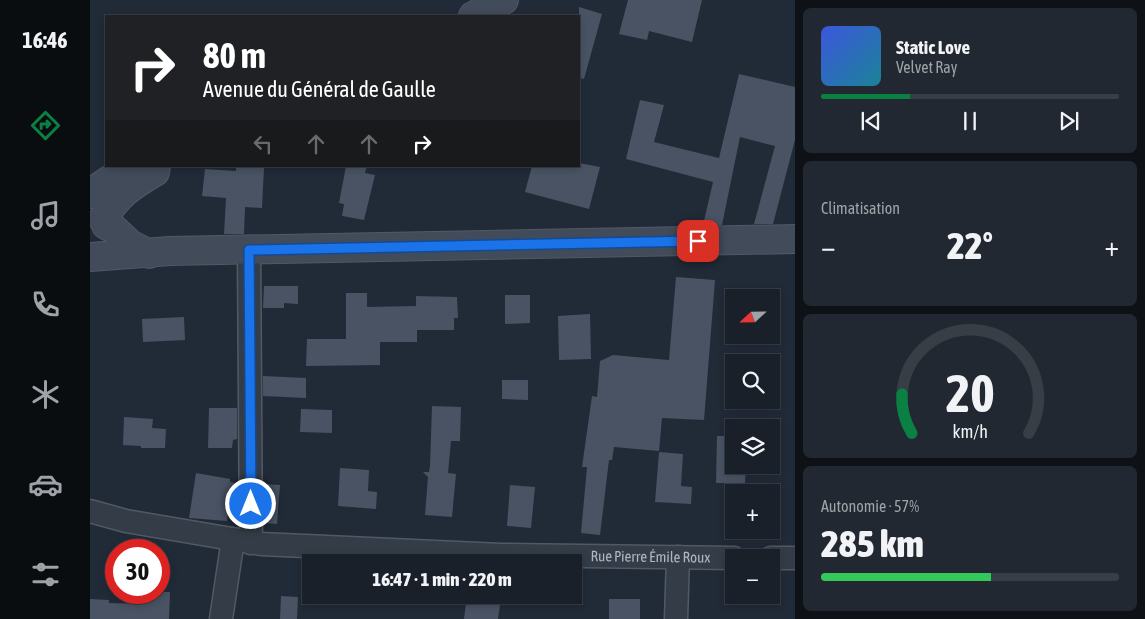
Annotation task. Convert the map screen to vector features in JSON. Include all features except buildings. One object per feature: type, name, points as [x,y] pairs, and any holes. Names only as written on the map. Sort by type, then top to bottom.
[{"type":"main road","points":[[475,15],[504,0]]},
{"type":"main road","points":[[90,194],[134,167]]},
{"type":"main road","points":[[90,254],[101,245],[100,218],[115,200],[134,184],[155,172],[156,167]]},
{"type":"main road","points":[[100,218],[130,244],[149,254]]},
{"type":"main road","points":[[90,257],[170,251],[795,239]]},
{"type":"street","points":[[221,619],[242,541],[249,250]]},
{"type":"street","name":"Rue Pierre Émile Roux","points":[[90,511],[126,521],[242,541],[501,556],[725,558]]},
{"type":"street","points":[[676,619],[678,557]]},
{"type":"street","points":[[780,558],[795,558]]},
{"type":"route","points":[[251,504],[249,250],[698,241]]}]
